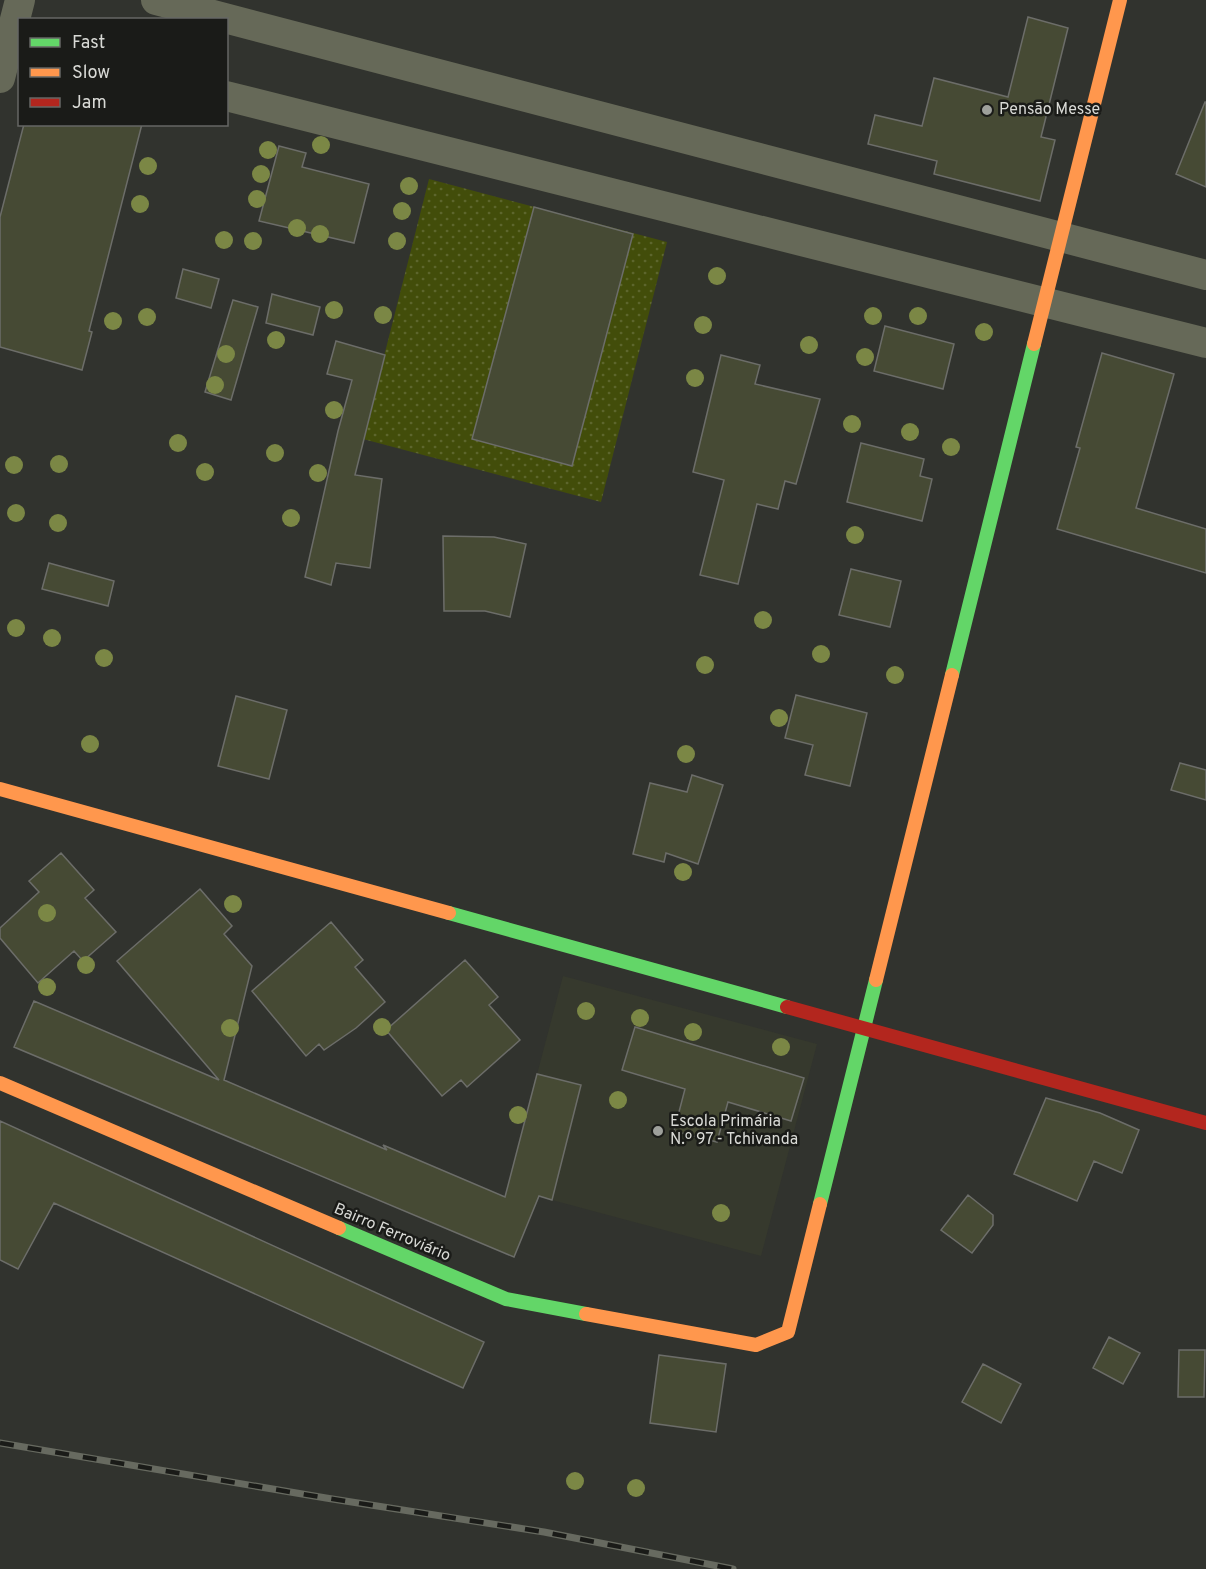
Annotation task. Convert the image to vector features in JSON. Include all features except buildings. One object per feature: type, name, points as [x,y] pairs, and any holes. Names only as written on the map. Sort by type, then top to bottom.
[{"type":"street","points":[[0,78],[20,0]]},
{"type":"street","points":[[156,0],[225,18]]},
{"type":"street","points":[[864,1028],[1120,0]]},
{"type":"street","points":[[228,19],[1206,275]]},
{"type":"street","points":[[228,97],[1206,344]]},
{"type":"street","points":[[0,789],[1206,1123]]},
{"type":"street","name":"Bairro Ferroviário","points":[[0,1083],[506,1299],[756,1345],[788,1332],[864,1028]]},
{"type":"shaded area","name":"Escola Primária N.º 97 - Tchivanda","points":[[563,976],[817,1044],[761,1256],[507,1188]]},
{"type":"green space","points":[[429,179],[667,242],[601,502],[363,439]]},
{"type":"railway","points":[[0,1443],[544,1532],[733,1569]]},
{"type":"traffic: fast","points":[[952,675],[1034,344]]},
{"type":"traffic: fast","points":[[449,913],[787,1007]]},
{"type":"traffic: fast","points":[[820,1204],[876,980]]},
{"type":"traffic: fast","points":[[339,1228],[506,1299],[586,1314]]},
{"type":"traffic: slow","points":[[1034,344],[1120,0]]},
{"type":"traffic: slow","points":[[876,980],[952,675]]},
{"type":"traffic: slow","points":[[0,789],[449,913]]},
{"type":"traffic: slow","points":[[0,1083],[339,1228]]},
{"type":"traffic: slow","points":[[586,1314],[756,1345],[788,1332],[820,1204]]},
{"type":"traffic: jam","points":[[787,1007],[1206,1123]]},
{"type":"place","name":"Pensão Messe","points":[[987,110]]},
{"type":"place","name":"Escola Primária N.º 97 - Tchivanda","points":[[658,1131]]}]
